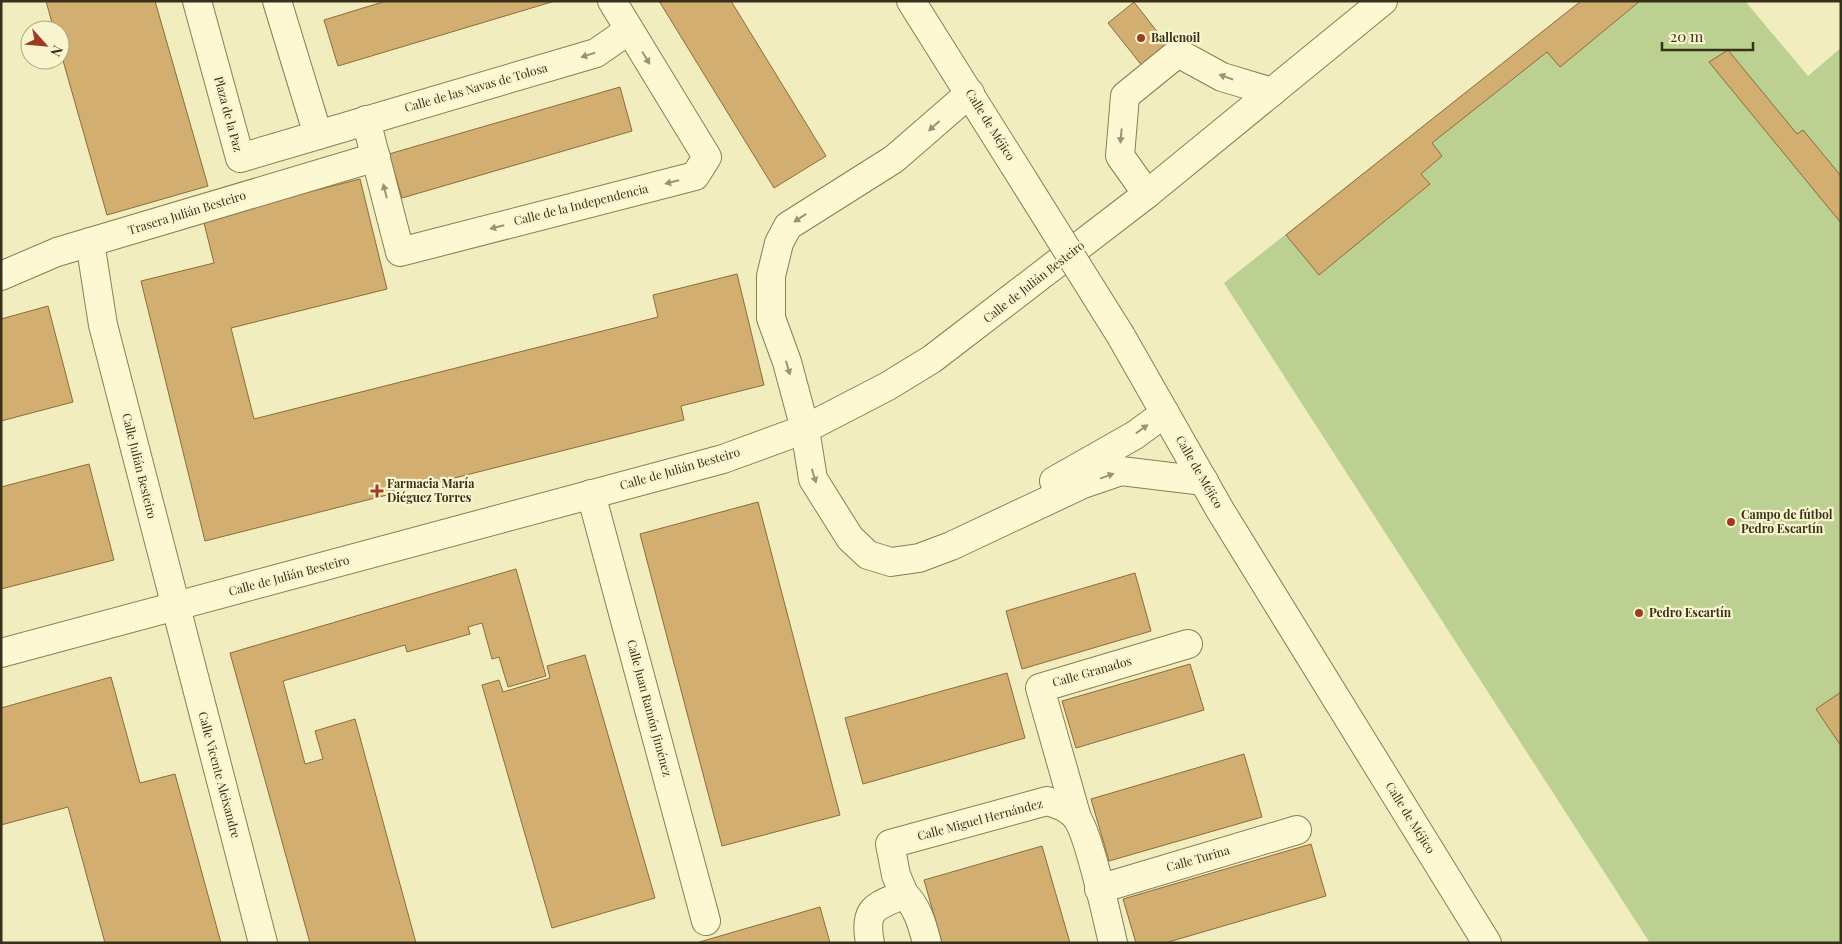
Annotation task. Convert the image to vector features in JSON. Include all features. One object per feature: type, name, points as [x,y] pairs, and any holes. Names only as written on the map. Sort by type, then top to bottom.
[{"type":"street","name":"Plaza de la Paz","points":[[197,1],[240,158],[318,135]]},
{"type":"street","points":[[277,1],[318,135]]},
{"type":"street","name":"Calle de la Independencia","points":[[366,120],[400,252],[695,176],[707,157],[612,1]]},
{"type":"street","name":"Calle de Méjico","points":[[911,1],[1121,336],[1204,481],[1487,943]]},
{"type":"street","name":"Calle de Julián Besteiro","points":[[1,653],[722,459],[805,429],[888,386],[932,359],[1147,194],[1383,1]]},
{"type":"street","name":"Calle de las Navas de Tolosa","points":[[318,135],[596,53],[629,30]]},
{"type":"street","points":[[1147,194],[1120,156],[1125,96],[1178,53],[1222,77],[1272,92]]},
{"type":"street","points":[[970,93],[894,159],[788,226],[778,243],[771,276],[771,318],[787,362],[805,429],[814,479],[850,538],[868,555],[891,562],[919,558],[951,546],[1083,484],[1121,471],[1204,481]]},
{"type":"street","name":"Trasera Julián Besteiro","points":[[1,276],[57,252],[376,156]]},
{"type":"street","name":"Calle Julián Besteiro","points":[[90,242],[102,325],[174,607]]},
{"type":"street","points":[[951,546],[1010,505],[1134,435],[1165,413]]},
{"type":"street","name":"Calle Juan Ramón Jiménez","points":[[591,494],[706,921]]},
{"type":"street","name":"Calle Vicente Aleixandre","points":[[174,607],[263,943]]},
{"type":"street","name":"Calle Granados","points":[[1078,818],[1040,688],[1188,644]]},
{"type":"street","name":"Calle Miguel Hernández","points":[[904,894],[896,874],[890,844],[1047,801],[1064,806],[1078,818]]},
{"type":"street","points":[[1078,818],[1113,943]]},
{"type":"street","name":"Calle Turina","points":[[1099,889],[1297,830]]},
{"type":"street","points":[[870,943],[867,928],[871,914],[878,904],[904,894],[913,902],[919,914],[927,943]]},
{"type":"green space","name":"Pedro Escartín","points":[[1581,1],[1745,1],[1808,76],[1841,48],[1841,943],[1650,943],[1224,283]]},
{"type":"building","points":[[46,1],[155,1],[208,186],[107,215],[66,70],[70,70],[70,20],[51,20]]},
{"type":"building","points":[[386,1],[555,1],[338,66],[324,20]]},
{"type":"building","points":[[659,1],[731,1],[826,156],[774,188]]},
{"type":"building","points":[[1581,1],[1640,1],[1560,67],[1547,52],[1432,143],[1442,156],[1421,174],[1430,184],[1319,275],[1286,235]]},
{"type":"building","name":"Ballenoil","points":[[1134,2],[1173,52],[1147,72],[1108,23]]},
{"type":"building","points":[[1728,50],[1797,134],[1803,130],[1841,176],[1841,223],[1709,62]]},
{"type":"building","points":[[620,87],[632,131],[402,198],[389,154]]},
{"type":"building","points":[[360,179],[387,289],[231,328],[254,419],[658,317],[653,295],[737,274],[764,385],[681,406],[684,420],[205,541],[141,281],[214,263],[203,219]]},
{"type":"building","points":[[48,306],[73,402],[1,421],[1,319]]},
{"type":"building","points":[[89,464],[114,560],[1,589],[1,487]]},
{"type":"building","points":[[758,502],[840,815],[722,846],[640,534]]},
{"type":"building","points":[[516,569],[546,676],[508,687],[499,657],[492,659],[482,623],[468,627],[470,634],[407,652],[405,645],[283,681],[305,764],[323,759],[315,731],[355,719],[416,943],[310,943],[230,653]]},
{"type":"building","points":[[1135,573],[1151,631],[1022,669],[1006,611]]},
{"type":"building","points":[[585,655],[655,898],[552,928],[482,685],[499,680],[503,692],[550,678],[547,666]]},
{"type":"building","points":[[1190,664],[1204,710],[1076,748],[1062,701]]},
{"type":"building","points":[[1007,673],[1025,738],[863,784],[845,718]]},
{"type":"building","points":[[111,677],[140,783],[175,774],[221,943],[105,943],[68,807],[1,825],[1,708]]},
{"type":"building","points":[[1841,692],[1841,746],[1816,709]]},
{"type":"building","points":[[1244,754],[1262,817],[1109,861],[1091,799]]},
{"type":"building","points":[[1311,844],[1326,896],[1165,943],[1136,943],[1123,899]]},
{"type":"building","points":[[1042,846],[1070,943],[942,943],[924,880]]},
{"type":"building","points":[[820,907],[830,943],[696,943]]},
{"type":"place","name":"Ballenoil","points":[[1141,38]]},
{"type":"place","name":"Farmacia María Diéguez Torres","points":[[377,491]]},
{"type":"place","name":"Campo de fútbol Pedro Escartín","points":[[1731,522]]},
{"type":"place","name":"Pedro Escartín","points":[[1639,613]]}]
